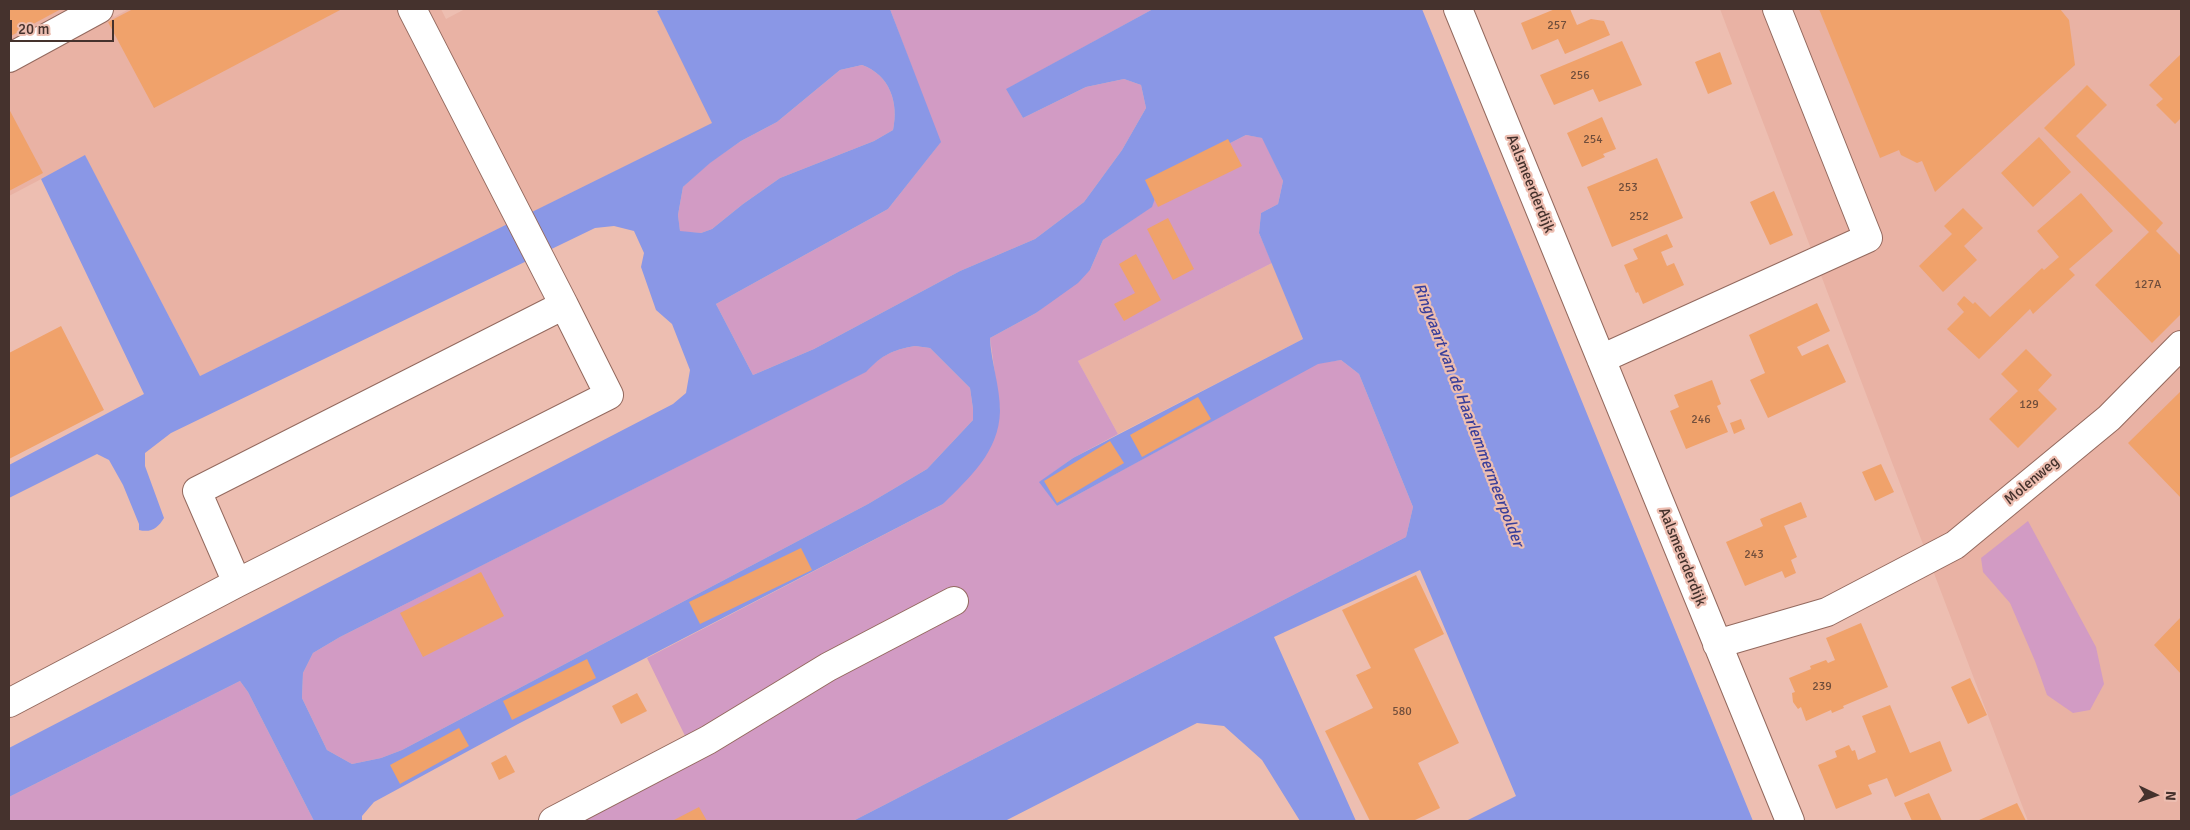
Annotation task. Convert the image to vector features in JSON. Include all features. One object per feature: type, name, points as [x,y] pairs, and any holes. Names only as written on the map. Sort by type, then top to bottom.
[{"type":"street","points":[[9,58],[99,9]]},
{"type":"street","points":[[9,703],[237,583],[609,396],[516,209],[412,9]]},
{"type":"street","name":"Aalsmeerderdijk","points":[[1458,9],[1790,821]]},
{"type":"street","points":[[1601,359],[1868,238],[1777,9]]},
{"type":"street","points":[[237,583],[196,491],[564,305]]},
{"type":"street","name":"Molenweg","points":[[1717,644],[1827,612],[1956,545],[2110,418],[2181,345]]},
{"type":"street","points":[[553,821],[708,740],[828,667],[954,601]]},
{"type":"shaded area","points":[[9,9],[109,9],[114,17],[129,9],[441,9],[446,19],[465,9],[663,9],[658,12],[713,123],[200,376],[85,156],[9,196]]},
{"type":"shaded area","points":[[890,9],[1153,9],[1007,89],[1023,118],[1086,87],[1124,79],[1141,85],[1146,108],[1122,150],[1084,202],[1035,239],[960,271],[814,349],[753,375],[716,304],[888,209],[940,143]]},
{"type":"shaded area","points":[[1720,9],[2181,9],[2181,821],[2028,821]]},
{"type":"shaded area","points":[[862,65],[880,76],[890,91],[895,110],[893,130],[874,141],[780,178],[712,229],[701,233],[680,232],[678,215],[683,187],[709,163],[741,141],[777,122],[840,70]]},
{"type":"shaded area","points":[[1246,135],[1263,138],[1283,181],[1278,204],[1261,213],[1259,233],[1272,263],[1078,361],[1118,434],[1073,458],[1040,482],[1057,506],[1318,363],[1341,360],[1359,374],[1413,507],[1406,537],[853,821],[539,821],[689,744],[647,658],[943,504],[1000,411],[990,338],[1036,313],[1090,270],[1103,240],[1151,207],[1160,184],[1183,167]]},
{"type":"shaded area","points":[[1272,263],[1303,339],[1118,434],[1078,361]]},
{"type":"shaded area","points":[[915,346],[930,348],[970,388],[973,409],[973,420],[927,469],[868,504],[402,750],[381,758],[352,764],[327,750],[302,698],[303,673],[313,653],[340,637],[865,372],[888,354]]},
{"type":"shaded area","points":[[2028,521],[2096,647],[2104,684],[2090,710],[2073,713],[2047,695],[2035,661],[2010,603],[1983,572],[1981,558]]},
{"type":"shaded area","points":[[240,681],[248,692],[314,821],[9,821],[9,797]]},
{"type":"water","name":"Ringvaart van de Haarlemmermeerpolder","points":[[663,9],[890,9],[941,142],[888,209],[716,304],[753,375],[814,349],[960,271],[1035,239],[1084,202],[1122,150],[1146,108],[1141,85],[1124,79],[1086,87],[1023,118],[1006,89],[1153,9],[1422,9],[1753,821],[1466,821],[1516,796],[1420,570],[1274,637],[1356,821],[1300,821],[1262,760],[1224,726],[1197,723],[1005,821],[853,821],[1406,537],[1413,507],[1359,374],[1341,360],[1318,364],[1057,506],[1039,482],[1073,458],[1303,339],[1259,233],[1261,213],[1278,204],[1283,181],[1262,138],[1246,135],[1183,167],[1160,184],[1152,207],[1103,240],[1090,270],[1078,283],[1036,313],[990,338],[1000,402],[998,426],[989,451],[981,463],[973,474],[943,504],[518,724],[374,802],[362,816],[362,821],[314,821],[248,692],[240,681],[9,797],[9,748],[673,404],[686,393],[690,370],[672,324],[656,310],[641,267],[644,253],[634,231],[614,226],[595,228],[171,433],[145,453],[145,466],[164,518],[154,529],[147,531],[139,530],[139,524],[123,485],[109,460],[97,454],[9,498],[9,465],[144,394],[41,179],[85,155],[200,376],[712,123],[657,11]],"holes":[[[862,65],[880,76],[890,91],[895,110],[893,130],[874,141],[780,178],[712,229],[701,233],[680,231],[678,215],[683,187],[710,163],[741,141],[777,122],[840,70]],[[915,346],[930,348],[970,388],[973,409],[973,420],[927,469],[868,504],[402,750],[381,758],[352,764],[327,750],[302,698],[303,673],[313,653],[340,637],[866,372],[877,361],[888,354]]]},
{"type":"building","points":[[9,9],[61,9],[9,37]]},
{"type":"building","points":[[133,9],[342,9],[154,108],[108,22]]},
{"type":"building","points":[[1555,9],[1570,9],[1577,25],[1591,19],[1604,21],[1610,35],[1565,54],[1558,39],[1532,50],[1521,23]]},
{"type":"building","points":[[1819,9],[2060,9],[2069,20],[2075,65],[1935,192],[1922,161],[1917,163],[1901,155],[1899,150],[1880,158]]},
{"type":"building","points":[[1622,41],[1642,85],[1599,102],[1593,89],[1554,105],[1540,75]]},
{"type":"building","points":[[1720,52],[1732,84],[1708,94],[1695,62]]},
{"type":"building","points":[[2181,54],[2181,118],[2175,124],[2156,105],[2163,99],[2149,85]]},
{"type":"building","points":[[2087,85],[2107,105],[2076,136],[2163,223],[2156,231],[2181,256],[2181,314],[2152,343],[2095,285],[2149,232],[2044,128]]},
{"type":"building","points":[[9,109],[43,173],[9,191]]},
{"type":"building","points":[[1602,117],[1616,149],[1603,154],[1605,157],[1582,167],[1567,133]]},
{"type":"building","points":[[2039,137],[2071,172],[2033,207],[2001,173]]},
{"type":"building","points":[[1228,139],[1242,166],[1158,207],[1145,180]]},
{"type":"building","points":[[1657,158],[1683,218],[1612,247],[1587,187]]},
{"type":"building","points":[[1774,191],[1793,235],[1770,245],[1750,202]]},
{"type":"building","points":[[2081,193],[2113,231],[2069,269],[2075,275],[2033,314],[2030,309],[1979,359],[1947,329],[1964,312],[1957,304],[1964,296],[1973,304],[1975,302],[1990,317],[2042,268],[2044,270],[2059,257],[2037,231]]},
{"type":"building","points":[[1963,208],[1983,228],[1964,246],[1977,260],[1943,292],[1919,266],[1952,234],[1944,226]]},
{"type":"building","points":[[1168,218],[1194,269],[1173,280],[1147,229]]},
{"type":"building","points":[[1667,234],[1673,247],[1661,252],[1667,266],[1674,263],[1684,285],[1643,304],[1624,265],[1638,259],[1633,249]]},
{"type":"building","points":[[1136,254],[1161,300],[1124,321],[1114,304],[1135,293],[1119,264]]},
{"type":"building","points":[[1817,303],[1830,331],[1797,347],[1802,356],[1828,344],[1846,382],[1768,418],[1750,380],[1765,373],[1749,335]]},
{"type":"building","points":[[61,326],[104,410],[9,459],[9,353]]},
{"type":"building","points":[[2026,349],[2052,375],[2038,390],[2057,409],[2018,448],[1989,419],[2018,391],[2001,374]]},
{"type":"building","points":[[1712,380],[1721,404],[1717,406],[1728,432],[1686,449],[1670,411],[1679,407],[1674,395]]},
{"type":"building","points":[[2181,391],[2181,498],[2128,443]]},
{"type":"building","points":[[1198,397],[1211,419],[1142,457],[1130,435]]},
{"type":"building","points":[[1741,419],[1745,429],[1734,434],[1730,423]]},
{"type":"building","points":[[1110,441],[1124,463],[1057,503],[1044,481]]},
{"type":"building","points":[[1881,464],[1894,492],[1875,501],[1862,472]]},
{"type":"building","points":[[1801,502],[1807,517],[1784,526],[1797,557],[1791,560],[1796,573],[1785,578],[1782,571],[1745,586],[1726,542],[1763,526],[1760,519]]},
{"type":"building","points":[[801,548],[812,570],[700,624],[689,602]]},
{"type":"building","points":[[481,572],[504,616],[423,657],[400,613]]},
{"type":"building","points":[[1416,575],[1444,634],[1414,649],[1459,743],[1418,763],[1440,808],[1413,821],[1370,821],[1325,731],[1373,708],[1356,675],[1371,668],[1342,610]]},
{"type":"building","points":[[2181,617],[2181,674],[2154,645]]},
{"type":"building","points":[[1861,623],[1888,687],[1843,706],[1844,708],[1832,713],[1831,710],[1806,721],[1801,707],[1798,709],[1793,702],[1792,693],[1795,692],[1789,678],[1811,669],[1810,666],[1826,660],[1828,663],[1835,660],[1826,638]]},
{"type":"building","points":[[587,659],[596,678],[512,720],[503,701]]},
{"type":"building","points":[[1970,678],[1987,715],[1968,724],[1951,687]]},
{"type":"building","points":[[637,693],[647,711],[621,724],[612,706]]},
{"type":"building","points":[[1890,705],[1910,753],[1940,741],[1952,771],[1895,797],[1887,778],[1868,785],[1872,794],[1836,809],[1818,765],[1837,757],[1835,751],[1849,745],[1852,751],[1855,750],[1858,760],[1876,752],[1862,716]]},
{"type":"building","points":[[459,728],[469,746],[400,784],[390,765]]},
{"type":"building","points":[[506,755],[515,772],[499,780],[491,763]]},
{"type":"building","points":[[1929,793],[1942,821],[1912,821],[1904,803]]},
{"type":"building","points":[[2017,803],[2026,821],[1977,821]]},
{"type":"building","points":[[699,807],[707,821],[672,821]]}]
